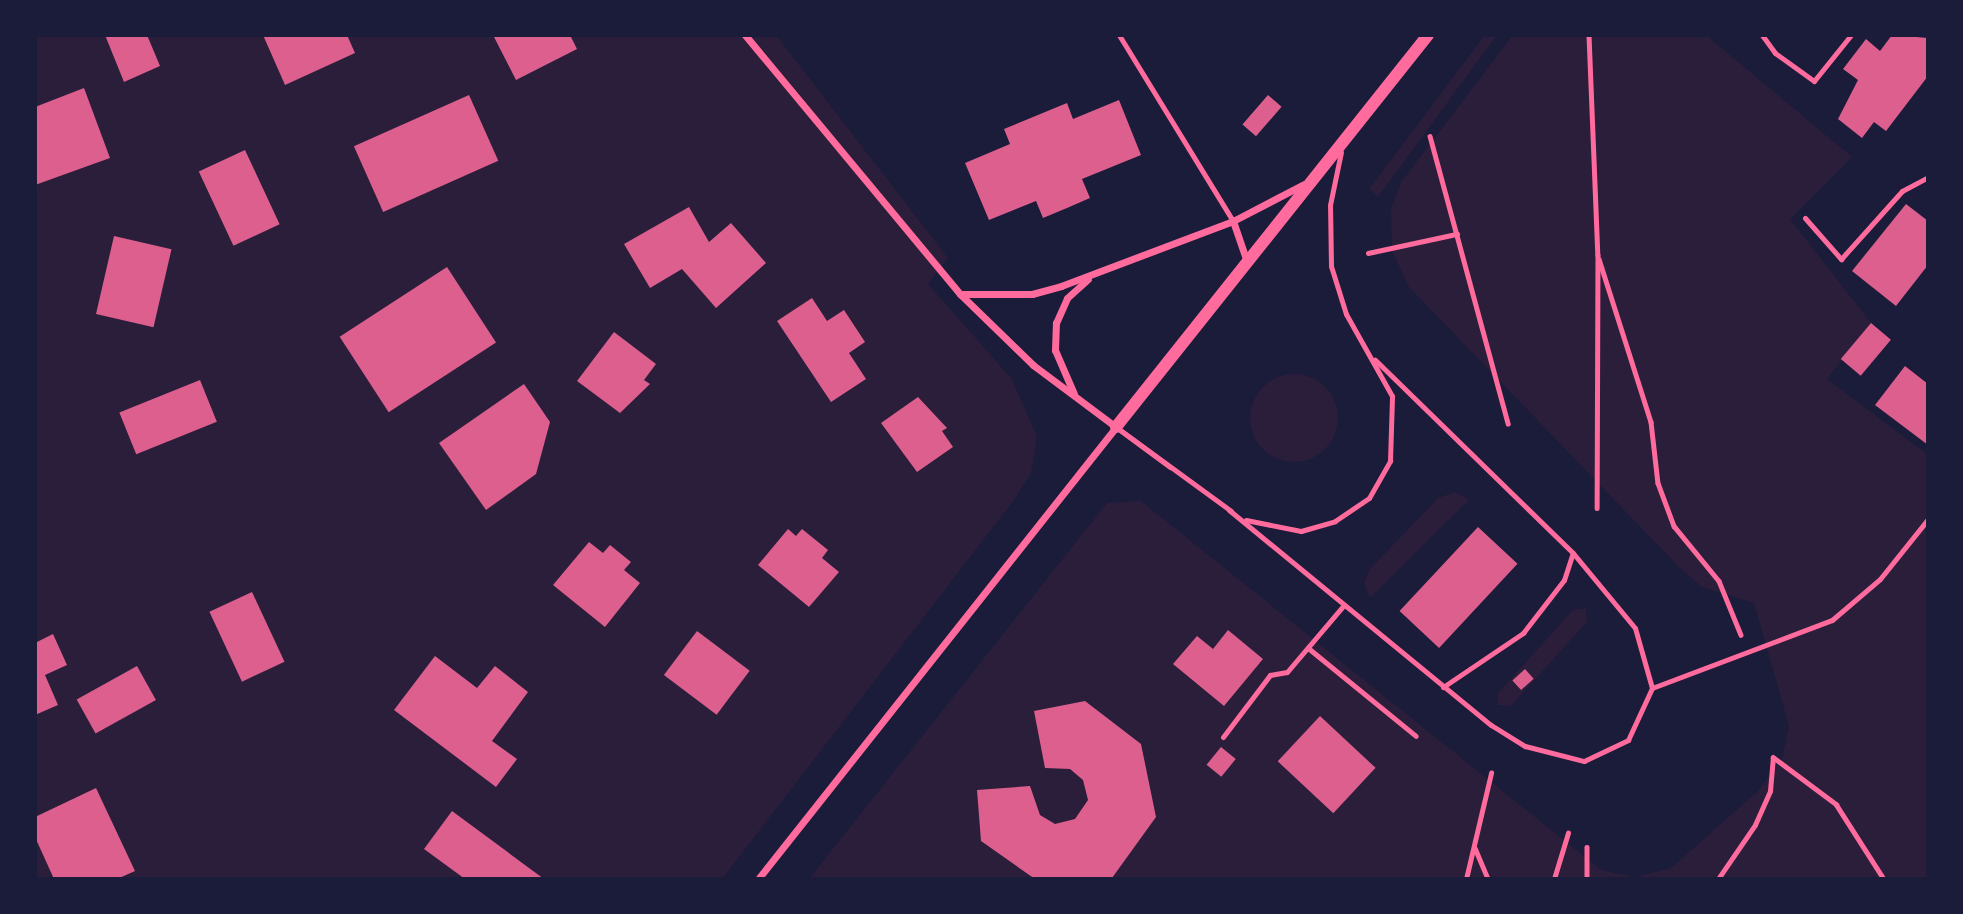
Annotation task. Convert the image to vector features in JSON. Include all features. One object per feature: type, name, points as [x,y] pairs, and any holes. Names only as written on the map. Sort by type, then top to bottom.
[{"type":"street","points":[[745,35],[960,294],[1077,399],[1116,427]]},
{"type":"street","points":[[758,879],[1116,427],[1341,152],[1428,35]]},
{"type":"street","points":[[960,294],[1032,294],[1091,276],[1233,221],[1286,197],[1341,152]]},
{"type":"street","points":[[1233,221],[1248,266]]},
{"type":"street","points":[[1077,399],[1062,375],[1056,323],[1067,299],[1091,276]]},
{"type":"lane","points":[[1119,35],[1233,221]]},
{"type":"lane","points":[[1762,35],[1775,53],[1814,81],[1851,35]]},
{"type":"lane","points":[[1229,510],[1259,526],[1301,531],[1335,521],[1369,498],[1390,461],[1394,437],[1392,396],[1375,360],[1346,314],[1331,265],[1330,205],[1341,152]]},
{"type":"lane","points":[[1805,218],[1841,259],[1902,191],[1928,177]]},
{"type":"lane","points":[[1116,427],[1229,510],[1443,687],[1525,746],[1584,761],[1628,740],[1652,688],[1635,628],[1573,553],[1375,360]]},
{"type":"lane","points":[[1116,427],[1170,467]]},
{"type":"lane","points":[[1652,688],[1832,620],[1880,579],[1928,519]]},
{"type":"lane","points":[[1443,687],[1523,633],[1564,580],[1573,553]]},
{"type":"lane","points":[[1223,737],[1270,675],[1287,672],[1344,605]]},
{"type":"lane","points":[[1308,648],[1416,736]]},
{"type":"path","points":[[1589,35],[1598,255],[1597,508]]},
{"type":"path","points":[[1430,136],[1508,424]]},
{"type":"path","points":[[1368,253],[1457,234]]},
{"type":"path","points":[[1598,255],[1651,422],[1666,504],[1674,526],[1719,581],[1748,653]]},
{"type":"path","points":[[1718,879],[1755,825],[1770,791],[1773,757],[1836,804],[1884,879]]},
{"type":"path","points":[[1466,879],[1491,773]]},
{"type":"path","points":[[1554,879],[1568,832]]},
{"type":"path","points":[[1587,847],[1587,879]]},
{"type":"path","points":[[1475,848],[1488,879]]},
{"type":"shaded area","points":[[35,35],[776,35],[948,258],[928,284],[1011,378],[1037,436],[1031,473],[1014,500],[722,879],[35,879]]},
{"type":"shaded area","points":[[1485,35],[1497,35],[1378,197],[1369,189]]},
{"type":"shaded area","points":[[1513,35],[1706,35],[1852,157],[1790,219],[1871,323],[1827,379],[1928,455],[1928,879],[809,879],[1107,503],[1141,501],[1601,870],[1635,877],[1671,868],[1757,792],[1782,759],[1789,726],[1754,603],[1702,587],[1681,569],[1409,287],[1392,251],[1391,209],[1402,181]]},
{"type":"shaded area","points":[[1294,374],[1319,381],[1331,393],[1338,418],[1331,443],[1319,455],[1294,462],[1269,455],[1257,443],[1250,418],[1257,393],[1269,381]]},
{"type":"shaded area","points":[[1455,492],[1469,500],[1370,598],[1364,583],[1369,570],[1438,498]]},
{"type":"shaded area","points":[[1586,608],[1587,622],[1511,706],[1498,705],[1498,693],[1573,610]]},
{"type":"building","points":[[105,35],[147,35],[160,66],[124,82]]},
{"type":"building","points":[[263,35],[347,35],[355,53],[285,85]]},
{"type":"building","points":[[493,35],[570,35],[577,49],[516,80]]},
{"type":"building","points":[[1892,35],[1928,38],[1928,76],[1886,131],[1874,122],[1862,138],[1838,119],[1858,80],[1843,69],[1866,39],[1880,51]]},
{"type":"building","points":[[84,88],[110,158],[35,185],[35,107]]},
{"type":"building","points":[[469,95],[498,161],[383,212],[354,146]]},
{"type":"building","points":[[1268,95],[1282,107],[1256,136],[1242,124]]},
{"type":"building","points":[[1119,100],[1141,155],[1082,179],[1090,198],[1067,208],[1043,218],[1036,201],[989,220],[965,163],[1010,144],[1004,129],[1067,103],[1073,119]]},
{"type":"building","points":[[245,150],[280,224],[233,246],[199,172]]},
{"type":"building","points":[[1906,204],[1928,221],[1928,265],[1896,306],[1852,271]]},
{"type":"building","points":[[689,207],[709,242],[731,223],[766,263],[716,308],[682,269],[650,288],[624,244]]},
{"type":"building","points":[[114,236],[171,249],[153,327],[96,314]]},
{"type":"building","points":[[447,267],[496,342],[389,412],[340,337]]},
{"type":"building","points":[[812,298],[827,321],[844,310],[865,342],[849,353],[866,379],[831,402],[777,321]]},
{"type":"building","points":[[1871,323],[1891,340],[1861,376],[1841,359]]},
{"type":"building","points":[[614,332],[656,364],[644,380],[650,384],[620,413],[577,381]]},
{"type":"building","points":[[1905,366],[1928,384],[1928,445],[1875,405]]},
{"type":"building","points":[[200,380],[217,422],[136,454],[119,413]]},
{"type":"building","points":[[524,384],[550,422],[536,474],[486,510],[439,443]]},
{"type":"building","points":[[918,397],[947,428],[942,431],[953,447],[917,472],[881,423]]},
{"type":"building","points":[[1478,527],[1517,564],[1439,648],[1400,611]]},
{"type":"building","points":[[788,529],[796,536],[802,529],[828,550],[822,558],[839,572],[809,607],[758,565]]},
{"type":"building","points":[[589,542],[603,553],[610,545],[631,562],[624,570],[640,583],[605,627],[553,585]]},
{"type":"building","points":[[252,592],[285,662],[242,682],[209,612]]},
{"type":"building","points":[[1228,630],[1263,659],[1224,706],[1173,664],[1197,636],[1213,649]]},
{"type":"building","points":[[697,631],[750,671],[717,715],[664,675]]},
{"type":"building","points":[[53,634],[67,665],[45,675],[58,705],[35,715],[35,643]]},
{"type":"building","points":[[435,656],[477,688],[495,666],[528,692],[492,741],[517,759],[496,787],[394,710]]},
{"type":"building","points":[[137,666],[156,700],[96,734],[77,699]]},
{"type":"building","points":[[1525,669],[1534,679],[1521,690],[1512,680]]},
{"type":"building","points":[[1085,701],[1141,744],[1156,817],[1112,878],[1035,879],[981,841],[977,790],[1030,786],[1040,815],[1055,824],[1075,819],[1088,800],[1083,780],[1070,769],[1045,768],[1034,711]]},
{"type":"building","points":[[1320,716],[1376,768],[1333,813],[1278,761]]},
{"type":"building","points":[[1221,747],[1236,759],[1221,777],[1207,765]]},
{"type":"building","points":[[96,788],[135,871],[117,879],[54,879],[35,837],[35,817]]},
{"type":"building","points":[[452,811],[544,879],[465,879],[424,849]]}]
